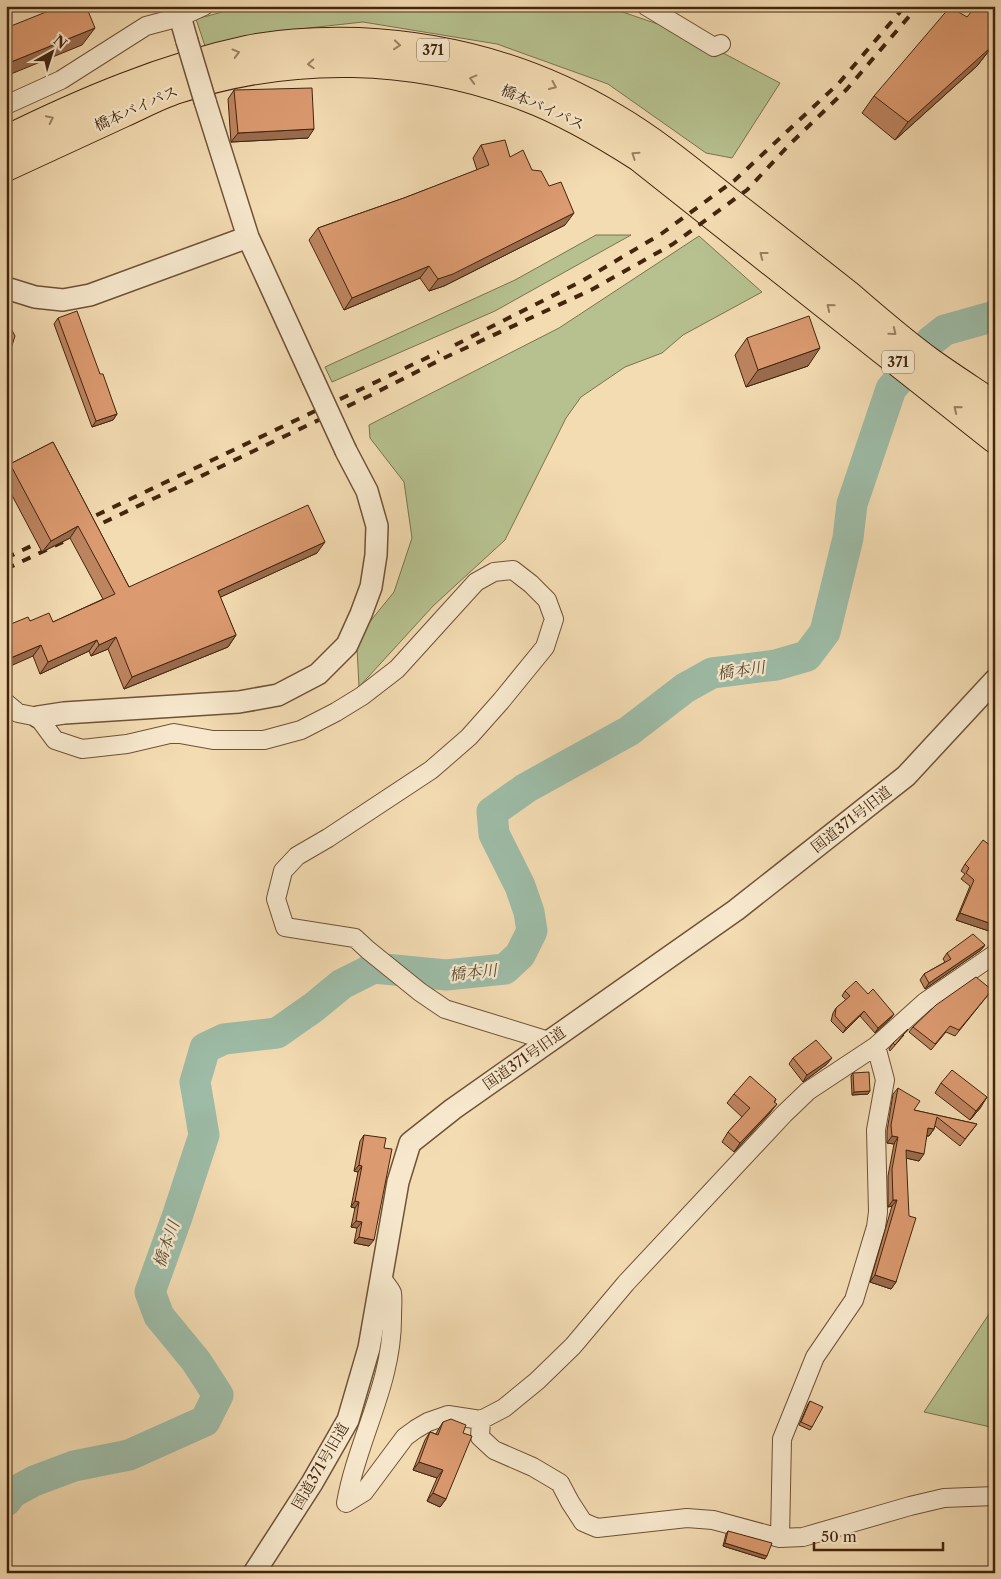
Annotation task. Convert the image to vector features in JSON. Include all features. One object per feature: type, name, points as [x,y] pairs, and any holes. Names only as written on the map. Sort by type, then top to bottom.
[{"type":"highway","name":"橋本バイパス","points":[[6,140],[58,115],[174,68],[247,50],[323,41],[417,47],[451,53],[532,77],[577,97],[615,118],[688,169],[995,439]]},
{"type":"highway","name":"橋本バイパス","points":[[6,168],[177,89],[246,70],[328,63],[375,64],[457,75],[527,97],[569,116],[604,135],[639,157],[995,406]]},
{"type":"street","points":[[6,105],[61,80],[146,26],[179,12],[204,6]]},
{"type":"street","points":[[646,6],[714,47],[721,44]]},
{"type":"street","points":[[6,703],[18,713],[38,718],[64,713],[239,702],[278,695],[318,674],[346,644],[361,614],[371,587],[376,555],[377,526],[367,490],[346,451],[248,237],[179,12]]},
{"type":"street","points":[[6,288],[35,297],[63,300],[90,295],[248,237]]},
{"type":"street","points":[[38,718],[55,740],[82,749],[127,744],[174,733],[213,740],[264,740],[301,730],[362,696],[397,669],[476,582],[494,572],[513,570],[547,600],[554,618],[545,647],[502,701],[469,737],[437,765],[297,856],[283,871],[276,899],[285,927],[356,938],[420,992],[444,1008],[549,1041]]},
{"type":"street","name":"国道371号旧道","points":[[254,1573],[312,1483],[348,1420],[368,1348],[398,1182],[410,1143],[453,1109],[736,910],[906,776],[995,680]]},
{"type":"street","points":[[381,1277],[392,1292],[392,1326],[388,1359],[380,1394],[350,1477],[346,1503],[364,1492],[405,1437],[416,1429],[428,1422],[448,1415],[481,1420],[504,1408],[537,1381],[559,1361],[626,1283],[784,1114],[808,1092],[876,1046],[925,1002],[995,954]]},
{"type":"street","points":[[780,1538],[782,1439],[815,1357],[854,1300],[876,1227],[878,1212],[876,1130],[885,1080],[876,1046]]},
{"type":"street","points":[[481,1420],[480,1437],[494,1450],[560,1482],[583,1522],[597,1528],[687,1518],[713,1520],[780,1538],[803,1537],[944,1498],[995,1496]]},
{"type":"green space","points":[[245,6],[605,6],[687,34],[780,83],[732,158],[706,153],[608,84],[497,44],[363,22],[272,32],[206,49],[196,19]]},
{"type":"green space","points":[[596,235],[631,235],[495,311],[332,382],[325,367],[515,280]]},
{"type":"green space","points":[[699,236],[762,292],[683,335],[662,353],[625,367],[581,397],[566,418],[505,540],[433,606],[359,687],[357,648],[368,624],[394,592],[412,538],[404,482],[370,438],[369,425],[559,328]]},
{"type":"green space","points":[[995,1305],[995,1428],[924,1412]]},
{"type":"building","points":[[61,6],[86,6],[95,28],[6,64],[6,28]]},
{"type":"building","points":[[976,6],[995,6],[995,42],[908,122],[874,96],[950,7],[967,17]]},
{"type":"building","points":[[312,88],[314,129],[238,133],[234,90]]},
{"type":"building","points":[[505,140],[510,157],[523,150],[532,170],[541,171],[549,186],[561,182],[574,213],[453,274],[438,279],[429,266],[352,298],[318,228],[404,198],[489,165],[481,145]]},
{"type":"building","points":[[77,311],[117,414],[96,421],[58,318]]},
{"type":"building","points":[[809,316],[820,348],[758,370],[747,338]]},
{"type":"building","points":[[6,319],[15,336],[6,359]]},
{"type":"building","points":[[53,442],[129,587],[308,505],[325,542],[218,591],[236,635],[132,677],[116,637],[99,645],[97,640],[48,662],[41,645],[6,660],[6,626],[28,617],[30,621],[49,613],[53,622],[115,594],[78,526],[51,541],[10,464]]},
{"type":"building","points":[[983,840],[994,848],[991,852],[995,853],[995,925],[960,913],[974,880],[966,873],[969,868],[965,864]]},
{"type":"building","points":[[973,934],[985,945],[929,983],[924,974],[951,959],[947,953]]},
{"type":"building","points":[[976,977],[992,990],[959,1030],[950,1026],[935,1044],[913,1027],[936,1005]]},
{"type":"building","points":[[856,981],[868,994],[873,989],[894,1014],[878,1028],[864,1011],[846,1028],[835,1016],[836,1008],[850,996],[845,991]]},
{"type":"building","points":[[908,1029],[895,1045],[893,1043]]},
{"type":"building","points":[[816,1040],[832,1058],[807,1075],[793,1058]]},
{"type":"building","points":[[952,1070],[987,1097],[976,1111],[941,1083]]},
{"type":"building","points":[[869,1072],[870,1091],[854,1092],[853,1073]]},
{"type":"building","points":[[750,1076],[776,1099],[774,1102],[777,1104],[740,1143],[728,1132],[750,1108],[734,1094]]},
{"type":"building","points":[[898,1088],[920,1101],[914,1110],[977,1124],[965,1139],[937,1117],[934,1129],[928,1128],[924,1154],[906,1150],[909,1216],[916,1218],[896,1282],[875,1275],[897,1200],[893,1200],[892,1169],[898,1137],[892,1136],[891,1125]]},
{"type":"building","points":[[364,1135],[386,1138],[384,1148],[392,1149],[374,1240],[359,1237],[362,1222],[356,1221],[359,1202],[355,1201],[362,1166],[359,1165]]},
{"type":"building","points":[[810,1401],[823,1407],[812,1427],[801,1422]]},
{"type":"building","points":[[451,1419],[466,1425],[463,1433],[472,1436],[446,1499],[433,1493],[443,1470],[419,1462],[430,1432],[438,1435],[443,1422]]},
{"type":"building","points":[[728,1531],[772,1543],[767,1556],[725,1543]]},
{"type":"waterway","name":"橋本川","points":[[6,1501],[12,1493],[34,1481],[74,1466],[129,1455],[205,1421],[218,1395],[196,1361],[159,1316],[150,1292],[204,1135],[195,1082],[205,1048],[224,1039],[277,1033],[314,1007],[342,984],[374,968],[446,975],[505,969],[520,955],[532,931],[529,912],[520,886],[494,834],[492,812],[526,788],[629,731],[685,688],[712,673],[776,665],[807,656],[825,632],[848,538],[852,504],[891,389],[931,341],[945,330],[995,316]]},
{"type":"railway","points":[[455,345],[582,281],[661,234],[735,180],[839,83],[905,6]]},
{"type":"railway","points":[[6,569],[369,396],[444,358],[591,290],[673,244],[747,190],[789,145],[847,89],[918,6]]},
{"type":"railway","points":[[80,523],[439,352]]},
{"type":"railway","points":[[6,558],[50,537]]}]
